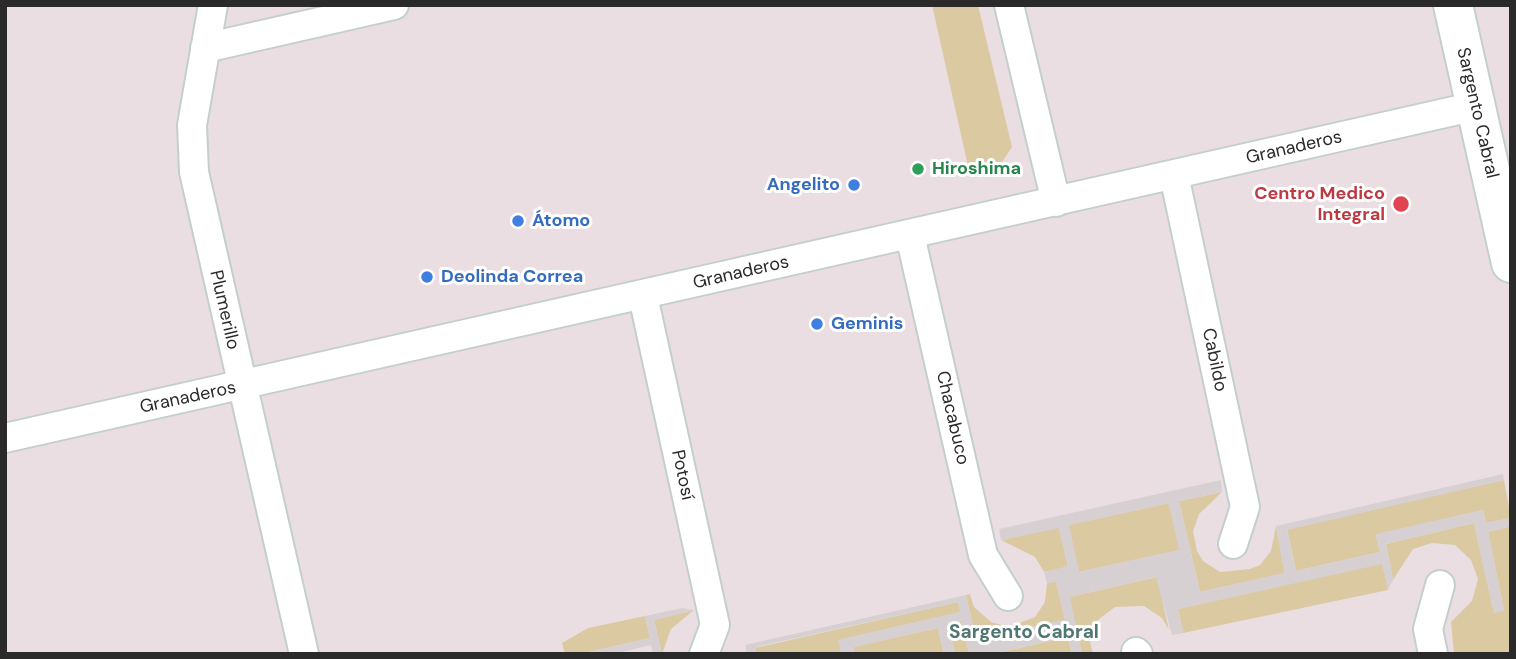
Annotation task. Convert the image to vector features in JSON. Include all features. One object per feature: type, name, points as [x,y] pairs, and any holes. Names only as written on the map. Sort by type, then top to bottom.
[{"type":"main road","name":"Sargento Cabral","points":[[1453,5],[1511,263]]},
{"type":"street","name":"Plumerillo","points":[[213,5],[192,125],[194,172],[304,654]]},
{"type":"street","points":[[205,48],[356,9],[394,5]]},
{"type":"street","points":[[1009,5],[1056,202]]},
{"type":"street","name":"Granaderos","points":[[5,438],[1476,106]]},
{"type":"street","name":"Cabildo","points":[[1174,175],[1245,507],[1233,544]]},
{"type":"street","name":"Chacabuco","points":[[910,235],[983,555],[1008,596]]},
{"type":"street","name":"Potosí","points":[[643,296],[715,625],[704,654]]},
{"type":"street","points":[[1433,654],[1428,629],[1440,585]]},
{"type":"shaded area","points":[[932,5],[978,5],[1012,147],[998,168],[970,175]]},
{"type":"shaded area","points":[[1503,474],[1504,480],[1287,530],[1296,571],[1380,552],[1376,534],[1483,510],[1486,523],[1511,518],[1511,526],[1488,532],[1504,610],[1494,613],[1474,523],[1386,544],[1393,580],[1388,590],[1382,564],[1178,609],[1183,633],[1172,635],[1156,577],[1070,597],[1082,654],[1072,654],[1068,637],[992,654],[969,654],[962,621],[948,625],[955,654],[944,654],[938,628],[854,647],[855,654],[841,654],[838,640],[960,612],[958,602],[756,647],[756,654],[747,654],[745,645],[966,595],[976,639],[1065,620],[1056,582],[1047,583],[1044,572],[1068,566],[1059,528],[1001,540],[999,529],[1221,480],[1222,492],[1179,501],[1200,592],[1284,573],[1276,526]],"holes":[[[1169,503],[1179,550],[1079,572],[1069,525]]]},
{"type":"shaded area","points":[[1504,480],[1511,518],[1486,523],[1483,510],[1376,535],[1380,552],[1296,571],[1287,529]]},
{"type":"shaded area","points":[[1222,492],[1199,514],[1193,531],[1197,551],[1203,561],[1220,572],[1250,569],[1260,565],[1271,551],[1276,526],[1285,573],[1200,592],[1179,501]]},
{"type":"shaded area","points":[[1169,503],[1180,550],[1079,572],[1068,525]]},
{"type":"shaded area","points":[[1474,523],[1494,613],[1504,610],[1488,532],[1511,526],[1511,654],[1454,654],[1451,622],[1472,601],[1478,579],[1471,560],[1455,545],[1432,543],[1413,549],[1393,580],[1386,544]]},
{"type":"shaded area","points":[[1059,527],[1068,567],[1044,572],[1035,557],[1001,540]]},
{"type":"shaded area","points":[[1383,563],[1388,590],[1183,633],[1178,609]]},
{"type":"shaded area","points":[[1157,577],[1169,630],[1162,618],[1144,606],[1115,607],[1099,619],[1093,629],[1090,642],[1093,654],[1082,654],[1069,597]]},
{"type":"shaded area","points":[[1056,581],[1065,620],[976,639],[966,595],[970,594],[974,607],[991,622],[1009,627],[1035,617],[1045,602],[1047,583]]},
{"type":"shaded area","points":[[958,602],[961,612],[839,640],[841,654],[756,654],[755,648]]},
{"type":"shaded area","points":[[682,608],[694,610],[654,620],[662,654],[653,654],[651,645],[613,654],[580,654],[650,638],[645,616]]},
{"type":"shaded area","points":[[694,610],[671,629],[662,654],[654,620]]},
{"type":"shaded area","points":[[645,616],[650,638],[580,654],[565,654],[562,643],[588,628]]},
{"type":"shaded area","points":[[962,621],[969,654],[955,654],[948,624]]},
{"type":"shaded area","points":[[938,628],[944,654],[855,654],[853,647]]},
{"type":"shaded area","points":[[1068,637],[1072,654],[992,654]]},
{"type":"place","name":"Hiroshima","points":[[918,169]]},
{"type":"place","name":"Angelito","points":[[854,185]]},
{"type":"place","name":"Centro Medico Integral","points":[[1401,204]]},
{"type":"place","name":"Átomo","points":[[518,221]]},
{"type":"place","name":"Deolinda Correa","points":[[427,277]]},
{"type":"place","name":"Geminis","points":[[817,324]]},
{"type":"district","name":"Sargento Cabral","points":[[1024,633]]}]
